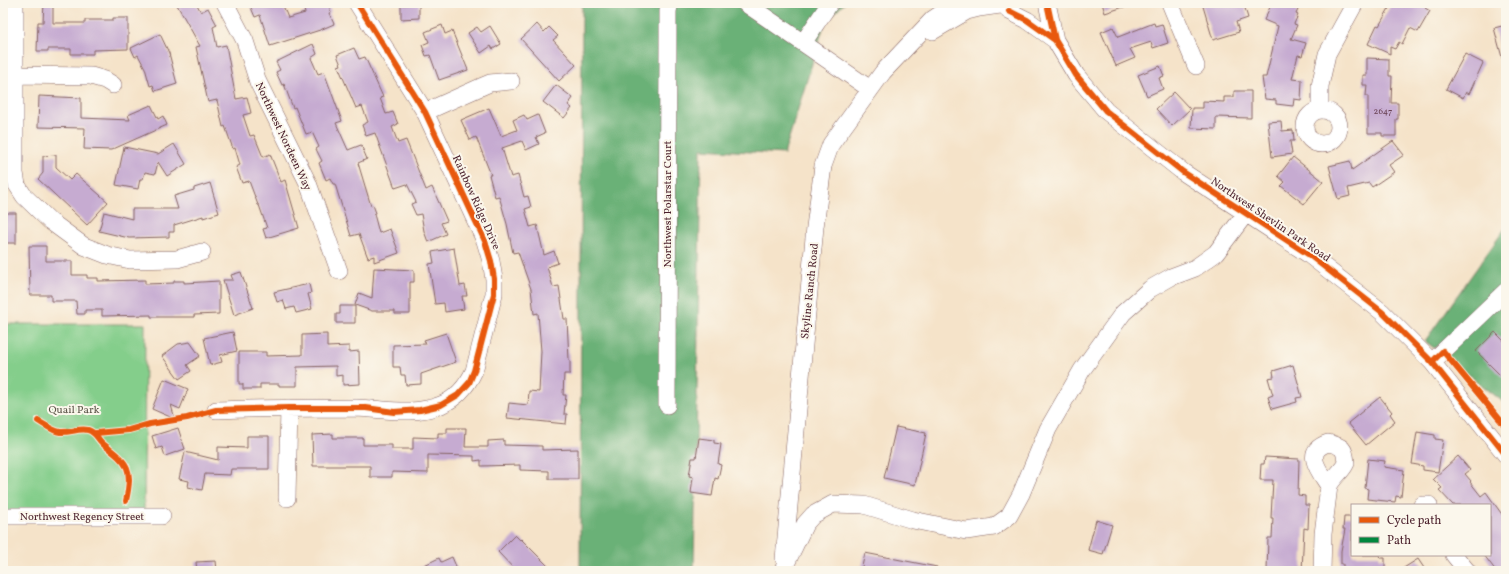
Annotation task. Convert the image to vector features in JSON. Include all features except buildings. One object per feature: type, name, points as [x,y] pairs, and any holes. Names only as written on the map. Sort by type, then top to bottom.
[{"type":"street","points":[[15,3],[15,173],[17,185],[24,196],[50,221],[84,246],[107,256],[130,260],[176,259],[202,252]]},
{"type":"street","name":"Northwest Nordeen Way","points":[[225,3],[246,41],[258,82],[308,184],[339,271]]},
{"type":"street","name":"Rainbow Ridge Drive","points":[[216,410],[366,408],[394,412],[420,410],[441,404],[458,395],[469,383],[474,371],[494,294],[494,279],[491,261],[485,241],[425,112],[357,3]]},
{"type":"street","name":"Northwest Polarstar Court","points":[[667,405],[668,11],[670,3]]},
{"type":"street","points":[[745,3],[870,89]]},
{"type":"street","points":[[803,43],[830,3]]},
{"type":"street","name":"Skyline Ranch Road","points":[[783,570],[815,227],[823,166],[831,144],[854,110],[883,72],[933,19],[957,3]]},
{"type":"street","name":"Skyline Ranch Road","points":[[913,41],[967,11],[979,8],[1002,6],[1020,12],[1030,10],[1041,3]]},
{"type":"street","name":"Northwest Shevlin Park Road","points":[[1047,3],[1055,40],[1076,75],[1106,111],[1183,172],[1308,254],[1382,312],[1432,362],[1506,455]]},
{"type":"street","points":[[1170,3],[1196,66]]},
{"type":"street","points":[[1320,109],[1320,86],[1327,54],[1355,3]]},
{"type":"street","name":"Northwest Shevlin Park Road","points":[[1002,6],[1027,20],[1055,40]]},
{"type":"street","points":[[15,75],[91,76],[113,84]]},
{"type":"street","points":[[425,112],[483,86],[511,81]]},
{"type":"street","points":[[783,570],[805,524],[813,515],[833,504],[864,505],[912,520],[966,531],[994,527],[1004,520],[1009,516],[1021,494],[1048,429],[1082,370],[1123,313],[1150,289],[1171,277],[1195,268],[1216,253],[1246,213]]},
{"type":"street","points":[[1432,362],[1502,302]]},
{"type":"street","points":[[287,498],[289,408]]},
{"type":"street","points":[[1322,571],[1323,534],[1329,486]]},
{"type":"street","name":"Northwest Regency Street","points":[[3,516],[162,516]]},
{"type":"street","points":[[1455,556],[1467,571]]},
{"type":"green space","points":[[582,3],[845,3],[825,22],[784,154],[701,149],[694,571],[580,571]]},
{"type":"green space","points":[[1506,227],[1506,404],[1425,341]]},
{"type":"green space","name":"Quail Park","points":[[3,324],[145,324],[144,514],[3,514]]},
{"type":"cycle path","points":[[96,433],[129,430],[150,424],[187,418],[216,410],[289,408],[366,408],[394,412],[420,410],[441,405],[458,395],[469,383],[474,371],[494,294],[494,279],[491,261],[485,241],[425,112],[357,3]]},
{"type":"cycle path","points":[[1047,3],[1055,40],[1076,75],[1106,111],[1183,172],[1308,254],[1382,312],[1432,362],[1506,455]]},
{"type":"cycle path","points":[[1009,11],[1027,20],[1055,40]]},
{"type":"cycle path","points":[[1432,362],[1443,351],[1506,427]]},
{"type":"cycle path","points":[[38,421],[60,432],[77,430],[88,430],[93,432],[103,444],[124,462],[127,468],[129,481],[126,501]]}]
